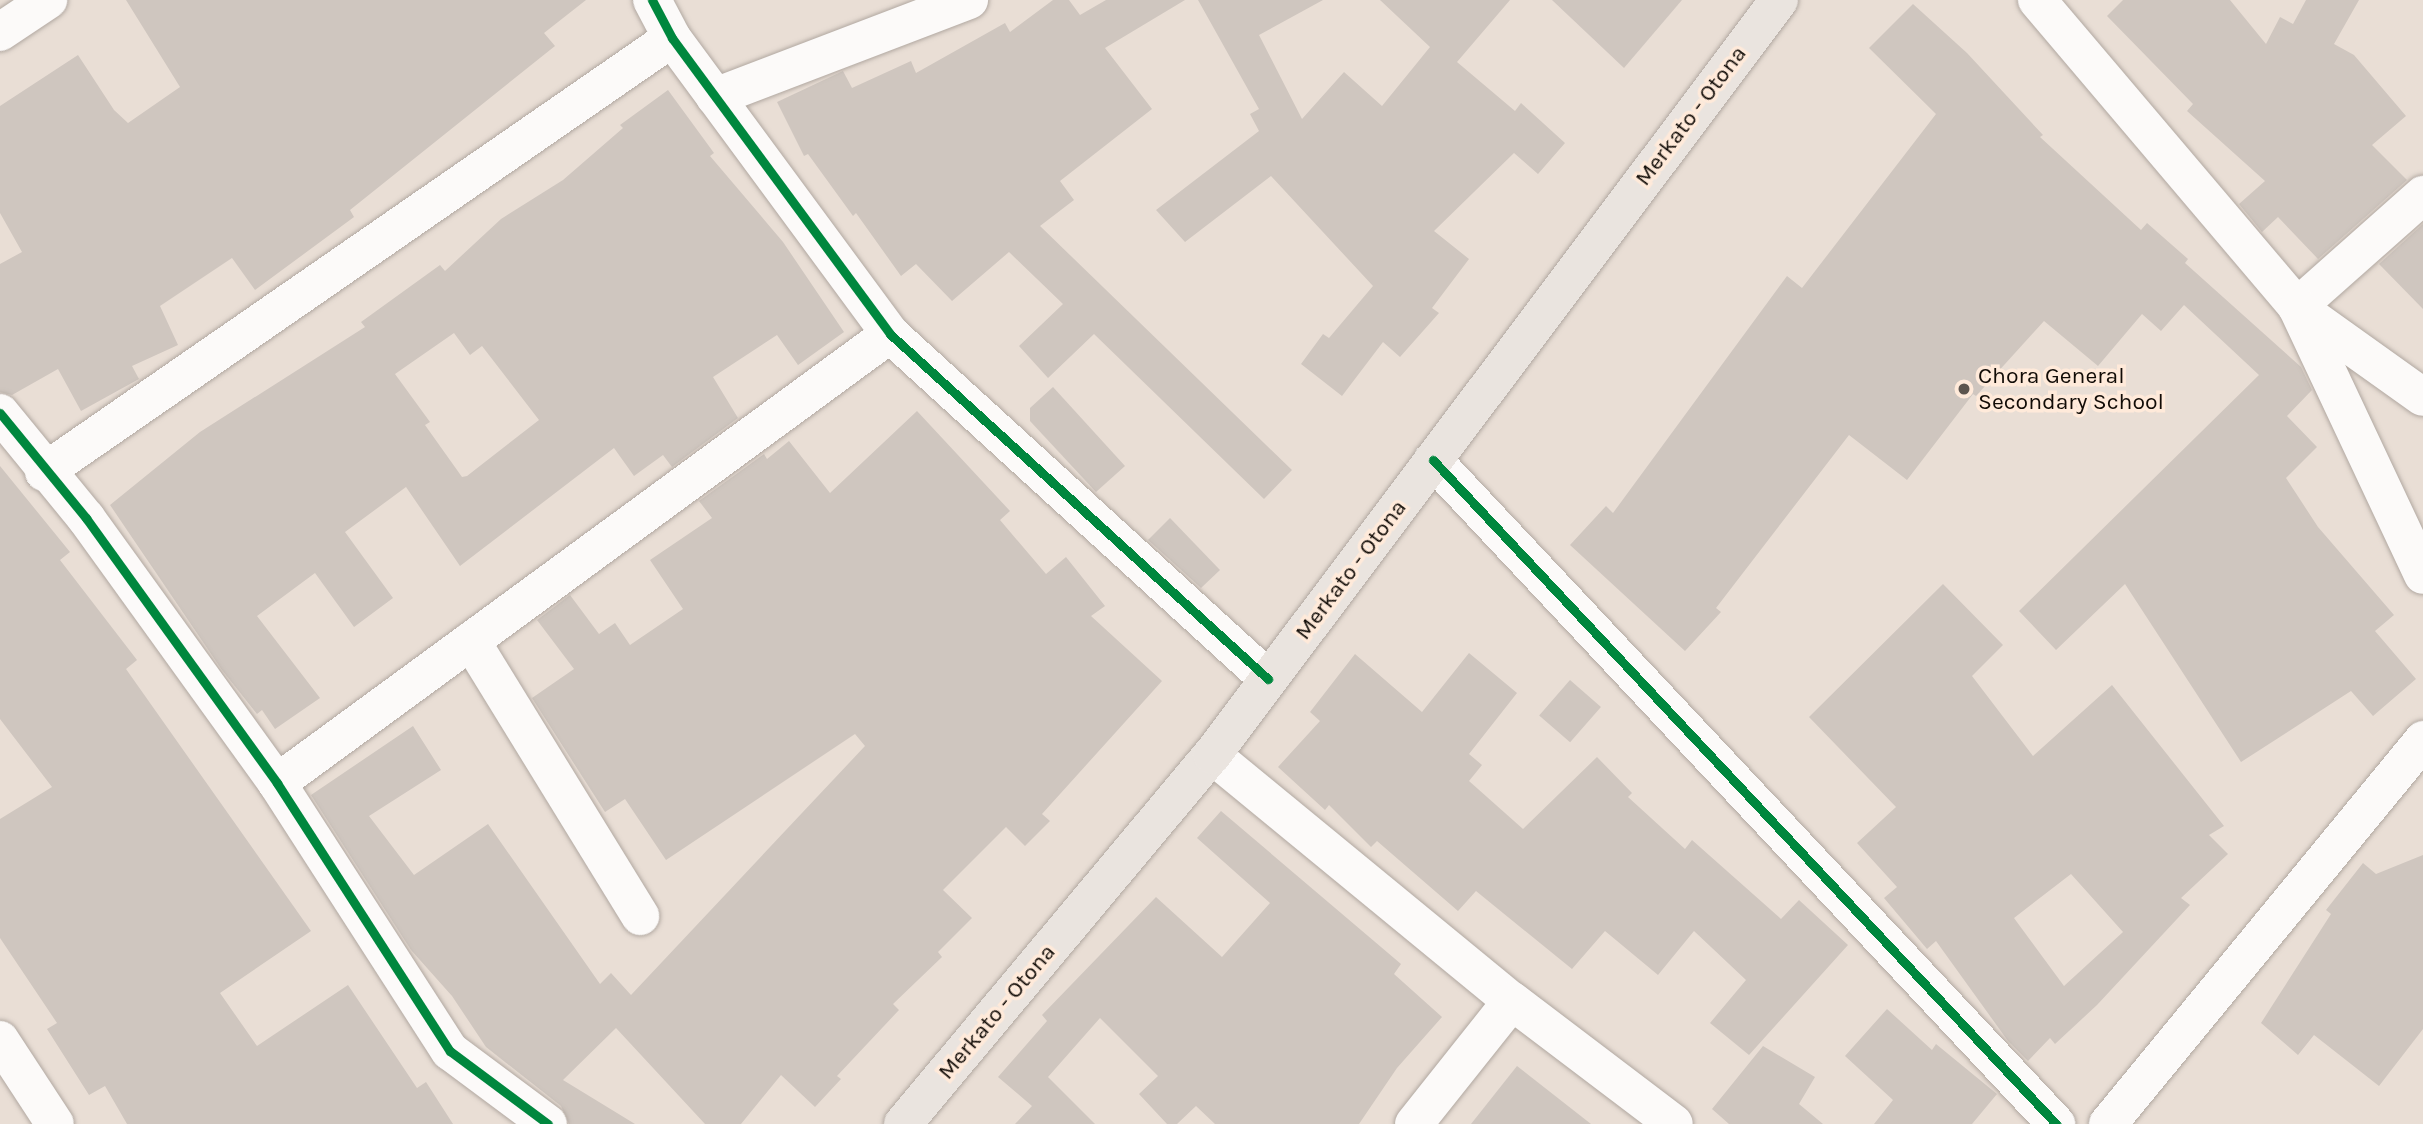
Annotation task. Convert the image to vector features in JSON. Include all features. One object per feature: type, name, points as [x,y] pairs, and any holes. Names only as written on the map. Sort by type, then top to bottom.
[{"type":"main road","name":"Merkato - Otona","points":[[903,1124],[1212,755],[1779,0]]},
{"type":"street","points":[[0,32],[48,0]]},
{"type":"street","points":[[652,0],[672,38],[890,334],[1268,679]]},
{"type":"street","points":[[715,97],[969,0]]},
{"type":"street","points":[[2037,0],[2297,307],[2423,397]]},
{"type":"street","points":[[44,472],[672,38]]},
{"type":"street","points":[[2297,307],[2423,195]]},
{"type":"street","points":[[2297,307],[2423,575]]},
{"type":"street","points":[[276,783],[890,334]]},
{"type":"street","points":[[0,413],[44,472],[86,518],[276,783],[450,1051],[548,1124]]},
{"type":"street","points":[[1433,460],[2056,1124]]},
{"type":"street","points":[[471,640],[640,915]]},
{"type":"street","points":[[2108,1124],[2423,740]]},
{"type":"street","points":[[1212,755],[1512,1001],[1674,1124]]},
{"type":"street","points":[[1414,1124],[1512,1001]]},
{"type":"street","points":[[0,1040],[55,1124]]},
{"type":"building","points":[[126,0],[586,0],[544,33],[555,46],[350,210],[354,217],[255,290],[232,258],[160,306],[178,345],[132,366],[139,379],[81,411],[58,369],[12,395],[0,392],[0,264],[22,252],[0,213],[0,106],[78,55],[114,110],[128,123],[180,87]]},
{"type":"building","points":[[1053,0],[1069,0],[1080,15],[1106,0],[1185,0],[1105,48],[1152,109],[1060,181],[1074,200],[1040,226],[1292,470],[1264,499],[1094,334],[1048,378],[1019,346],[1063,304],[1009,252],[952,301],[916,264],[901,276],[856,213],[853,216],[808,154],[804,156],[777,102],[843,71],[852,88],[911,61],[916,73],[1005,23],[1010,32]]},
{"type":"building","points":[[1198,0],[1323,0],[1259,35],[1302,119],[1344,72],[1382,106],[1430,47],[1380,0],[1510,0],[1457,62],[1515,111],[1521,103],[1565,143],[1538,174],[1514,153],[1434,231],[1469,259],[1432,308],[1439,313],[1400,357],[1383,342],[1342,396],[1301,364],[1323,334],[1329,338],[1373,286],[1271,176],[1185,242],[1156,210],[1259,131],[1250,114],[1259,109]]},
{"type":"building","points":[[1552,0],[1682,0],[1624,68]]},
{"type":"building","points":[[2123,0],[2230,0],[2266,44],[2280,17],[2293,24],[2306,0],[2359,0],[2334,44],[2354,55],[2406,116],[2372,145],[2407,180],[2318,259],[2278,217],[2262,232],[2239,204],[2265,181],[2187,111],[2193,104],[2107,16]]},
{"type":"building","points":[[1913,4],[1967,53],[2043,135],[2040,137],[2141,230],[2147,223],[2188,259],[2185,263],[2301,367],[2312,390],[2287,416],[2317,447],[2286,478],[2318,527],[2394,615],[2375,631],[2416,679],[2373,716],[2351,691],[2241,762],[2125,584],[2056,650],[2019,611],[2259,375],[2184,305],[2161,331],[2142,314],[2098,366],[2044,321],[1976,396],[1973,394],[1907,480],[1849,435],[1716,608],[1721,612],[1685,651],[1570,545],[1606,506],[1613,513],[1787,276],[1802,288],[1936,114],[1869,48]]},
{"type":"building","points":[[668,90],[714,153],[710,156],[783,242],[844,332],[798,365],[777,335],[713,377],[738,418],[672,467],[663,455],[634,476],[614,448],[460,566],[406,487],[345,532],[393,598],[354,627],[315,573],[257,616],[320,698],[275,729],[262,710],[257,714],[222,670],[110,505],[200,432],[365,327],[361,322],[440,265],[445,271],[501,219],[563,180],[623,128],[620,125]],"holes":[[[454,333],[470,355],[482,346],[539,420],[467,476],[462,477],[425,425],[430,422],[395,374]]]},
{"type":"building","points":[[2423,224],[2423,309],[2379,264]]},
{"type":"building","points":[[1053,387],[1125,466],[1096,492],[1030,421],[1030,408]]},
{"type":"building","points":[[917,411],[1010,511],[1000,520],[1046,574],[1066,557],[1105,606],[1091,616],[1162,681],[1042,814],[1050,821],[1025,846],[1006,827],[943,890],[972,918],[938,952],[942,957],[893,1004],[899,1010],[837,1076],[841,1079],[815,1107],[781,1075],[741,1124],[705,1124],[616,1028],[563,1080],[635,1124],[569,1124],[561,1106],[486,1047],[452,996],[411,950],[311,795],[413,726],[441,770],[369,816],[414,875],[488,824],[600,984],[611,973],[631,995],[865,746],[855,734],[666,860],[625,799],[605,812],[532,698],[574,669],[537,620],[570,595],[599,634],[615,623],[630,645],[683,609],[650,560],[712,518],[699,501],[764,454],[767,459],[789,441],[830,493]]},
{"type":"building","points":[[0,466],[70,552],[60,560],[137,660],[126,669],[311,931],[220,993],[257,1046],[348,985],[417,1088],[426,1082],[453,1124],[127,1124],[105,1086],[89,1095],[47,1029],[57,1023],[0,938],[0,819],[52,787],[0,719]]},
{"type":"building","points":[[1170,518],[1220,570],[1201,588],[1148,540]]},
{"type":"building","points":[[1943,584],[2003,645],[1972,676],[2033,756],[2112,685],[2224,826],[2209,835],[2228,854],[2181,898],[2190,905],[2097,1005],[2055,1044],[2050,1038],[2028,1061],[2008,1041],[1936,941],[1927,949],[1884,898],[1897,887],[1857,843],[1896,807],[1809,717]],"holes":[[[2071,874],[2123,932],[2064,986],[2014,918]]]},
{"type":"building","points":[[1469,653],[1517,693],[1469,754],[1482,765],[1469,781],[1523,829],[1597,757],[1632,793],[1628,797],[1685,849],[1692,840],[1781,919],[1799,900],[1848,945],[1749,1055],[1710,1023],[1746,980],[1694,931],[1658,975],[1605,931],[1572,969],[1476,891],[1458,911],[1377,841],[1371,847],[1329,805],[1325,810],[1278,767],[1320,721],[1310,712],[1355,654],[1422,712]]},
{"type":"building","points":[[1570,680],[1601,707],[1570,742],[1539,715]]},
{"type":"building","points":[[1221,811],[1401,964],[1394,974],[1442,1017],[1397,1068],[1359,1124],[1215,1124],[1196,1106],[1177,1124],[1167,1124],[1139,1094],[1158,1076],[1100,1018],[1048,1077],[1095,1124],[1015,1124],[1032,1106],[998,1077],[1047,1021],[1042,1015],[1156,897],[1222,957],[1270,903],[1197,838]]},
{"type":"building","points":[[2423,855],[2423,1029],[2379,1086],[2314,1035],[2298,1055],[2261,1023],[2331,914],[2326,910],[2363,863],[2376,874]]},
{"type":"building","points":[[1887,1009],[1932,1050],[1936,1044],[1997,1094],[1972,1124],[1874,1124],[1893,1100],[1845,1056]]},
{"type":"building","points":[[1763,1046],[1815,1077],[1799,1104],[1823,1124],[1729,1124],[1712,1109]]},
{"type":"building","points":[[1517,1066],[1591,1124],[1471,1124]]},
{"type":"cycle path","points":[[652,0],[672,38],[890,334],[1268,679]]},
{"type":"cycle path","points":[[0,413],[86,518],[277,783],[450,1051],[548,1124]]},
{"type":"cycle path","points":[[1433,460],[2056,1124]]},
{"type":"place","name":"Chora General Secondary School","points":[[1964,389]]}]
